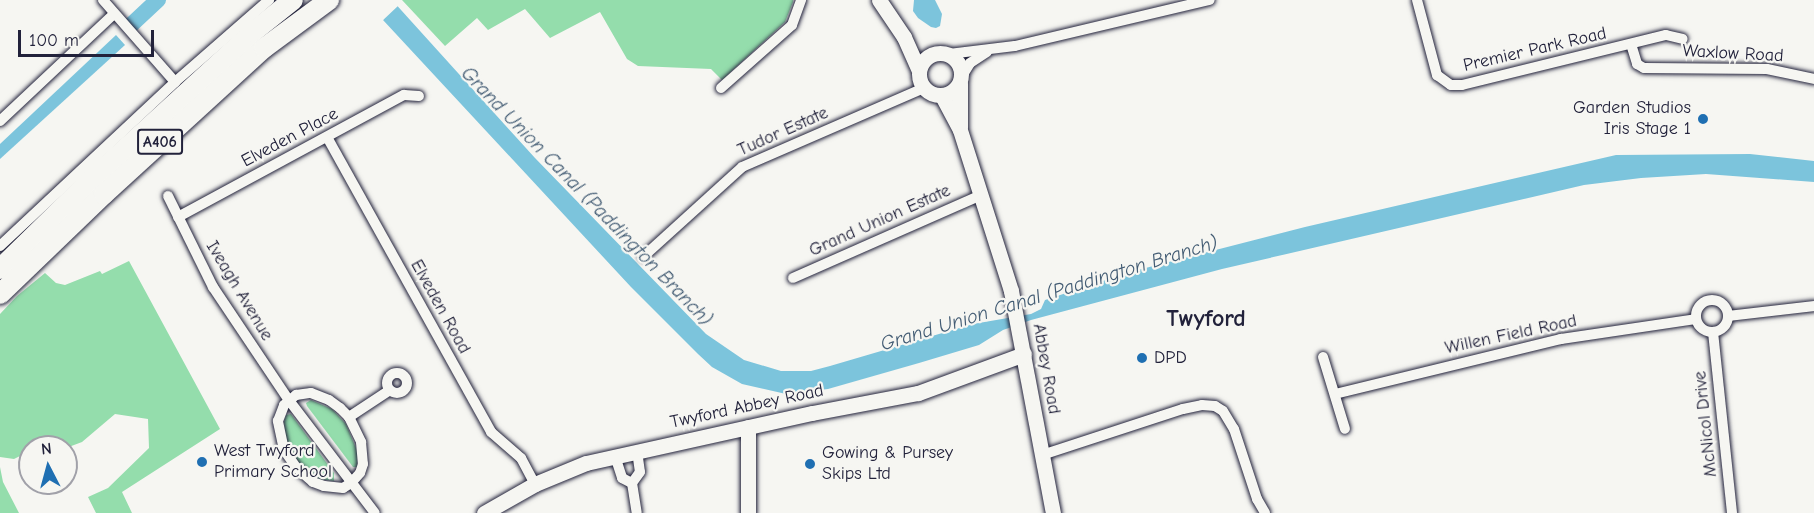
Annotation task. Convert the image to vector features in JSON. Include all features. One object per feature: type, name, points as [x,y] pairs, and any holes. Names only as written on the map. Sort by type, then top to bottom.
[{"type":"highway","name":"A406","points":[[0,269],[91,180],[253,32],[293,0]]},
{"type":"highway","name":"A406","points":[[0,294],[104,194],[264,48],[329,0]]},
{"type":"street","points":[[102,0],[175,82]]},
{"type":"street","points":[[0,246],[175,82],[269,0]]},
{"type":"street","points":[[722,88],[792,25],[801,0]]},
{"type":"street","points":[[879,0],[904,37],[919,70],[924,88],[942,96],[951,93],[970,63],[993,50]]},
{"type":"street","points":[[919,70],[924,60],[942,54],[993,50],[1210,0]]},
{"type":"street","name":"Premier Park Road","points":[[1417,0],[1437,75],[1451,85],[1462,85],[1666,35],[1683,39]]},
{"type":"street","points":[[1,116],[114,14]]},
{"type":"street","points":[[904,37],[959,63],[961,79]]},
{"type":"street","name":"Waxlow Road","points":[[1631,44],[1637,64],[1651,67],[1767,69],[1814,79]]},
{"type":"street","name":"Abbey Road","points":[[960,130],[961,79]]},
{"type":"street","name":"Tudor Estate","points":[[645,256],[742,167],[924,88]]},
{"type":"street","name":"Elveden Place","points":[[178,218],[404,95],[419,96]]},
{"type":"street","name":"Abbey Road","points":[[942,96],[960,130],[1000,249],[1016,310],[1053,513]]},
{"type":"street","name":"Elveden Road","points":[[327,137],[491,432],[521,458],[535,484]]},
{"type":"street","name":"Grand Union Estate","points":[[793,278],[981,195]]},
{"type":"street","name":"Iveagh Avenue","points":[[168,196],[213,287],[288,399],[375,513]]},
{"type":"street","points":[[1711,300],[1721,303],[1728,316],[1722,329],[1713,332],[1700,327],[1696,319],[1698,309],[1711,300]]},
{"type":"street","points":[[1728,316],[1814,306]]},
{"type":"street","name":"Willen Field Road","points":[[1335,394],[1561,339],[1696,319]]},
{"type":"street","name":"McNicol Drive","points":[[1713,332],[1731,513]]},
{"type":"street","name":"Twyford Abbey Road","points":[[484,513],[535,484],[586,464],[637,451],[928,390],[1024,354]]},
{"type":"street","points":[[1323,357],[1345,429]]},
{"type":"street","points":[[349,417],[390,390]]},
{"type":"street","points":[[303,394],[319,395],[329,400],[349,417],[361,442],[363,464],[351,483],[342,488],[313,482],[290,459],[282,441],[278,421],[288,399],[303,394]]},
{"type":"street","points":[[1042,455],[1183,409],[1202,405],[1215,406],[1223,411],[1234,429],[1257,499],[1265,513]]},
{"type":"street","points":[[748,427],[748,513]]},
{"type":"street","points":[[637,451],[640,472],[632,483],[637,513]]},
{"type":"street","points":[[615,456],[622,478],[632,483]]},
{"type":"green space","points":[[402,0],[793,0],[793,2],[785,22],[722,80],[711,69],[638,66],[627,59],[600,12],[550,38],[525,9],[488,30],[477,18],[445,46]]},
{"type":"green space","points":[[129,261],[220,429],[122,492],[132,513],[96,513],[88,497],[108,488],[149,448],[148,419],[115,414],[78,444],[78,435],[18,435],[18,457],[14,459],[0,457],[0,314],[17,296],[45,273],[56,283],[65,285],[100,271],[102,274]]},
{"type":"green space","points":[[311,400],[332,409],[346,424],[358,453],[357,467],[353,467],[307,406],[306,403]]},
{"type":"green space","points":[[291,414],[334,473],[334,481],[319,479],[296,460],[286,440],[284,422],[286,415]]},
{"type":"green space","points":[[0,467],[3,482],[19,513],[0,513]]},
{"type":"water","points":[[392,0],[535,158],[706,334],[744,360],[781,371],[811,371],[973,324],[1031,314],[1041,309],[1045,300],[1130,272],[1305,227],[1616,155],[1750,154],[1814,161],[1814,182],[1706,174],[1641,178],[1584,185],[1222,269],[1031,320],[1003,330],[979,345],[919,363],[828,389],[786,394],[742,384],[712,367],[631,287],[383,20]]},
{"type":"water","points":[[914,0],[935,0],[942,14],[940,26],[931,27],[918,18],[913,11]]},
{"type":"water","points":[[116,35],[125,45],[0,159],[0,144]]},
{"type":"pier","points":[[363,0],[378,0],[386,8],[380,0],[396,0],[399,5],[381,22]]},
{"type":"waterway","points":[[131,25],[158,0]]},
{"type":"place","name":"Garden Studios Iris Stage 1","points":[[1703,119]]},
{"type":"place","name":"DPD","points":[[1142,358]]},
{"type":"place","name":"West Twyford Primary School","points":[[202,462]]},
{"type":"place","name":"Gowing & Pursey Skips Ltd","points":[[810,464]]},
{"type":"district","name":"Twyford","points":[[1206,319]]},
{"type":"water label","name":"Grand Union Canal (Paddington Branch)","points":[[587,196]]},
{"type":"water label","name":"Grand Union Canal (Paddington Branch)","points":[[1049,293]]}]
